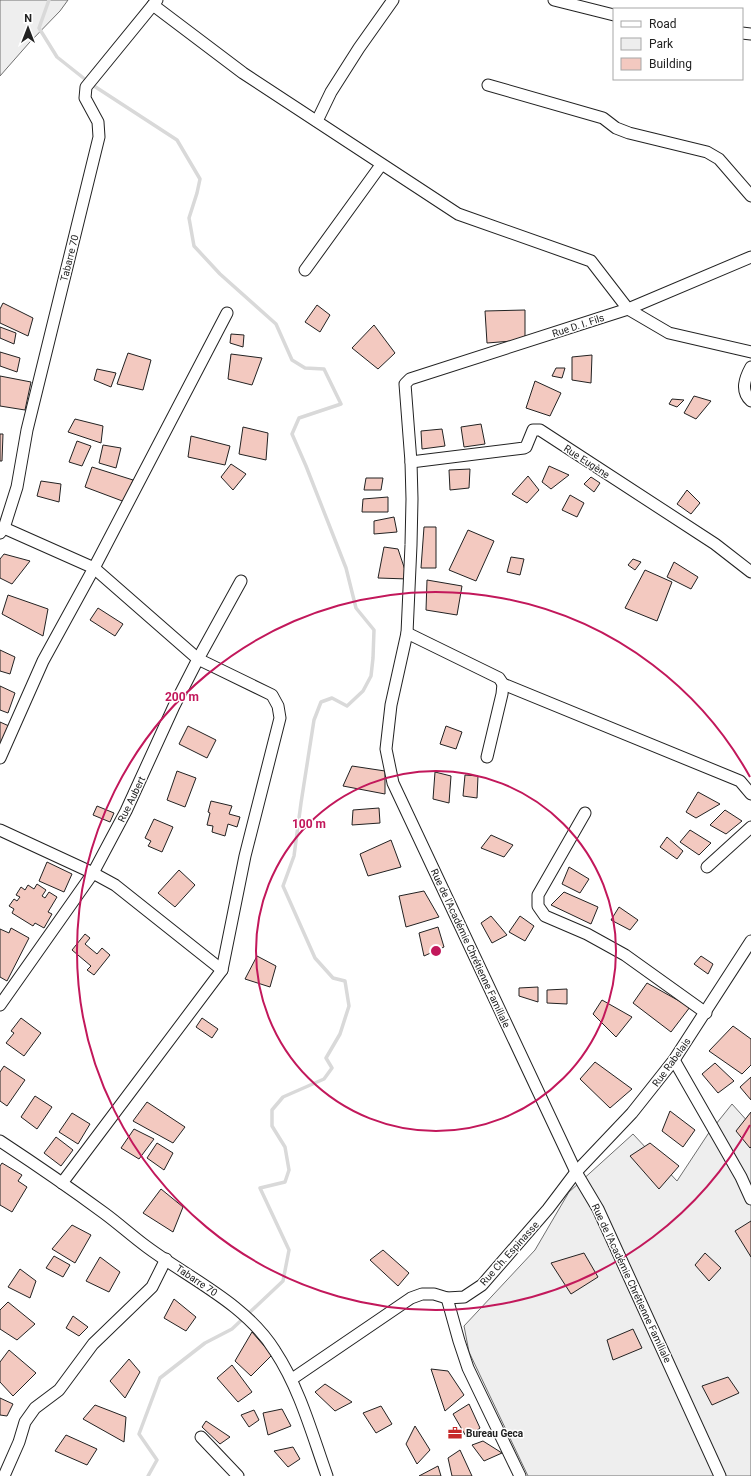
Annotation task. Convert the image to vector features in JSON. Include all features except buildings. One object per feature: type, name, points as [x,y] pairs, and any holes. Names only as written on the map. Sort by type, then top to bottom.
[{"type":"street","points":[[317,121],[331,92],[359,48],[393,0]]},
{"type":"street","points":[[554,0],[613,15]]},
{"type":"street","points":[[155,3],[243,73],[458,214],[591,261],[628,309],[670,332],[751,352]]},
{"type":"street","name":"Tabarre 70","points":[[2,530],[17,487],[27,430],[99,137],[98,122],[85,98],[86,87],[155,3]]},
{"type":"street","points":[[488,85],[603,118],[616,128],[630,133],[707,152],[719,159],[751,196]]},
{"type":"street","points":[[304,270],[382,165]]},
{"type":"street","name":"Rue D. I. Fils","points":[[405,384],[410,379],[628,309],[751,257]]},
{"type":"street","points":[[0,758],[44,661],[227,313]]},
{"type":"street","points":[[751,367],[746,377],[744,388],[748,398],[751,401]]},
{"type":"street","name":"Rue de l'Académie Chrétienne Familiale","points":[[405,384],[411,462],[411,522],[406,634],[391,705],[386,749],[393,782],[576,1172],[598,1209],[720,1476]]},
{"type":"street","name":"Rue Eugène","points":[[411,462],[524,448],[526,447],[533,430],[540,430],[715,544],[751,572]]},
{"type":"street","points":[[2,530],[94,568],[198,659],[272,696],[278,706],[280,718],[245,856],[222,970],[62,1183]]},
{"type":"street","name":"Rue Aubert","points":[[0,1005],[93,873],[126,811],[174,706],[241,581]]},
{"type":"street","points":[[406,634],[499,678],[503,684],[740,781],[751,794]]},
{"type":"street","points":[[486,758],[502,694],[503,684]]},
{"type":"street","points":[[585,813],[538,895],[538,906],[546,916],[587,934],[625,955],[706,1013]]},
{"type":"street","points":[[707,867],[751,827]]},
{"type":"street","points":[[0,830],[93,873],[115,885],[222,970]]},
{"type":"street","name":"Rue Rabelais","points":[[576,1172],[632,1113],[674,1060],[706,1013],[751,941]]},
{"type":"street","points":[[674,1060],[741,1177],[751,1199]]},
{"type":"street","name":"Tabarre 70","points":[[0,1141],[104,1213],[147,1247],[234,1306],[250,1321],[275,1349],[292,1379],[327,1476]]},
{"type":"street","name":"Rue Ch. Espinasse","points":[[448,1298],[464,1297],[482,1285],[548,1209],[576,1172]]},
{"type":"street","points":[[4,1476],[19,1442],[25,1422],[35,1408],[59,1390],[93,1344],[152,1287],[166,1259]]},
{"type":"street","points":[[292,1379],[411,1298],[422,1294],[434,1294],[448,1298],[459,1341],[468,1368],[520,1476]]},
{"type":"street","points":[[201,1437],[238,1476]]},
{"type":"green space","points":[[0,0],[68,0],[60,11],[0,76]]},
{"type":"green space","points":[[732,1104],[750,1124],[751,1123],[751,1476],[528,1476],[469,1352],[464,1326],[535,1250],[569,1192],[633,1134],[677,1181],[708,1134]]},
{"type":"waterway","points":[[49,0],[39,28],[57,57],[91,84],[177,140],[200,179],[189,218],[194,246],[220,274],[276,324],[292,360],[305,368],[324,369],[341,404],[299,418],[292,434],[346,568],[356,608],[374,630],[371,676],[363,691],[347,706],[332,698],[321,702],[314,720],[294,856],[283,886],[315,958],[333,978],[345,981],[349,1006],[340,1034],[326,1058],[332,1068],[324,1079],[283,1097],[272,1110],[272,1126],[285,1147],[289,1170],[285,1182],[260,1188],[289,1250],[283,1281],[232,1329],[205,1343],[160,1378],[139,1434],[157,1460],[148,1476]]},
{"type":"place","name":"Bureau Geca","points":[[455,1433]]}]
